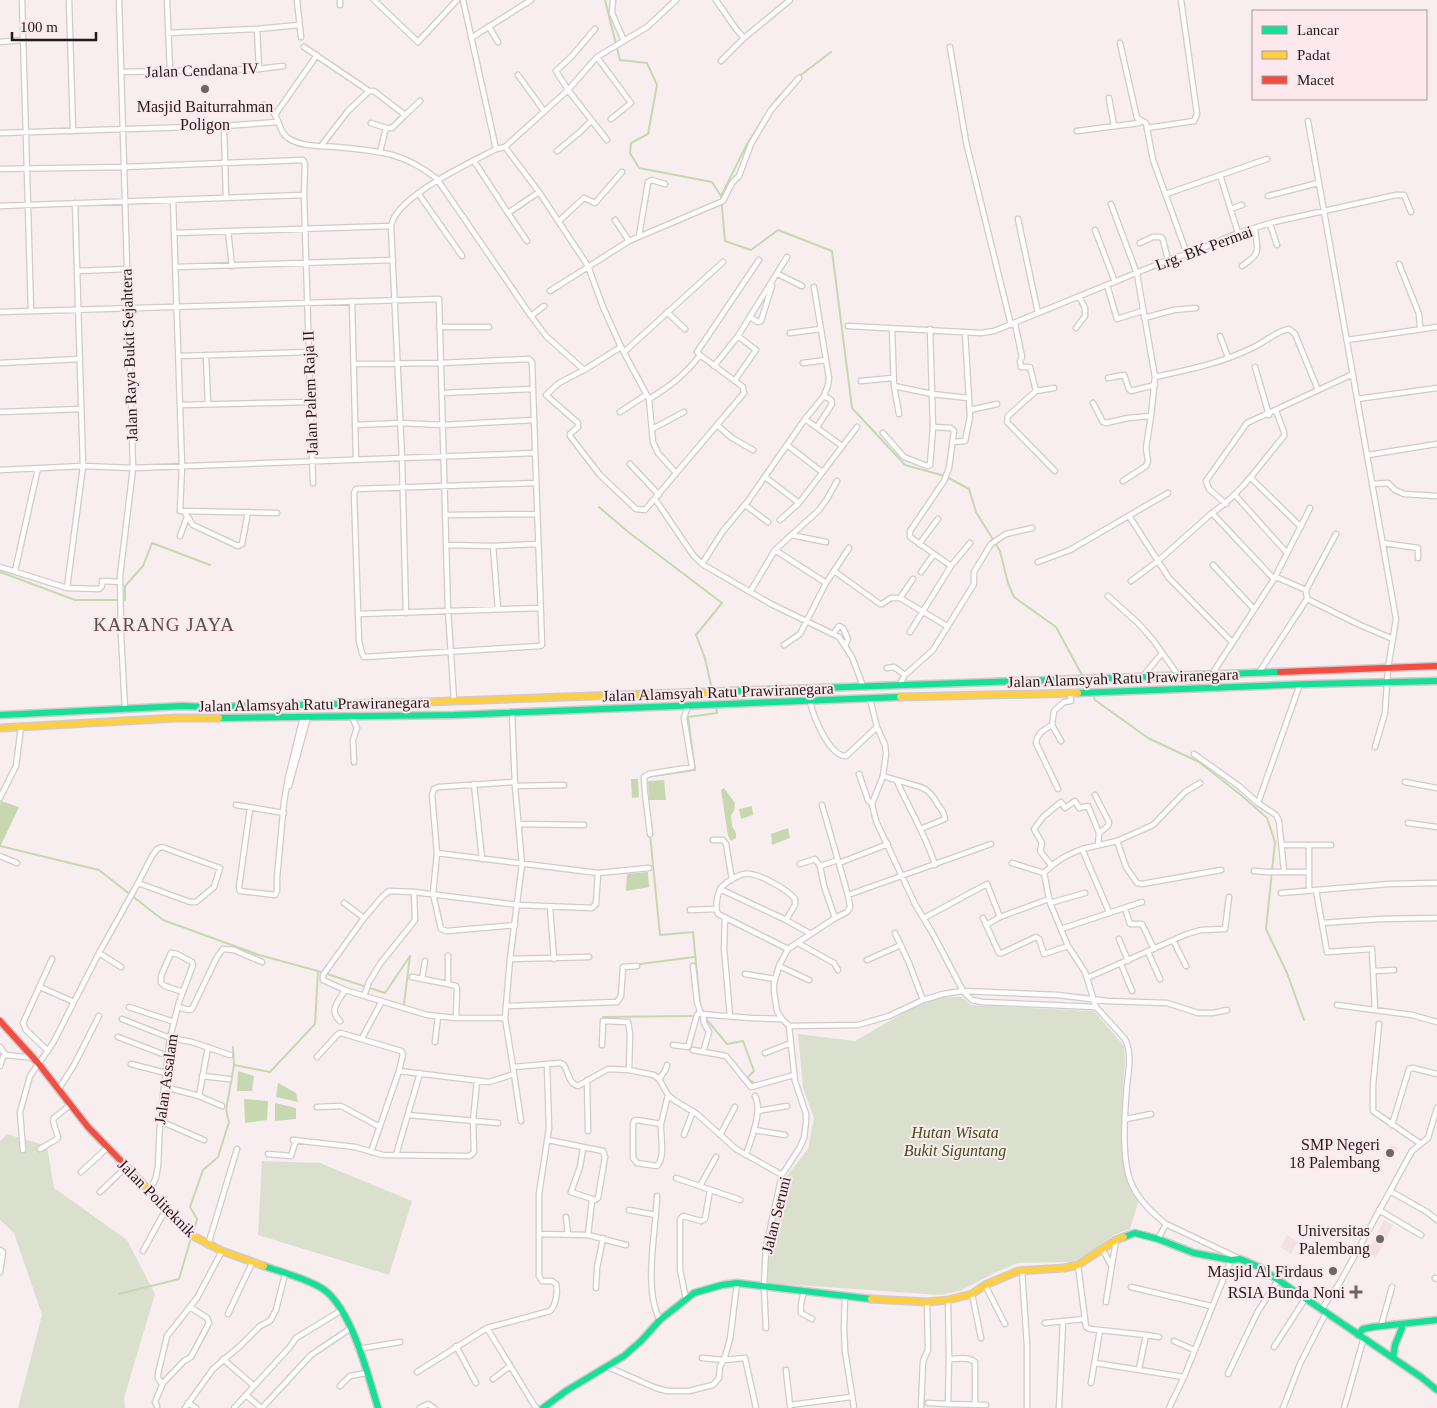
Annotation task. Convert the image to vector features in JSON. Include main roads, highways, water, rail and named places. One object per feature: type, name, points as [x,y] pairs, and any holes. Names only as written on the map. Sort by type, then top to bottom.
[{"type":"main road","name":"Jalan Alamsyah Ratu Prawiranegara","points":[[0,716],[182,706],[454,701],[1437,666]]},
{"type":"main road","name":"Jalan Alamsyah Ratu Prawiranegara","points":[[0,728],[177,718],[512,713],[702,704],[1096,694],[1300,684],[1437,681]]},
{"type":"main road","points":[[309,717],[316,704]]},
{"type":"main road","name":"Jalan Politeknik","points":[[0,1022],[36,1060],[70,1106],[192,1236],[208,1245],[252,1263],[323,1288],[335,1300],[352,1328],[378,1408]]},
{"type":"main road","points":[[546,1407],[566,1391],[608,1367],[633,1348],[660,1320],[686,1298],[705,1289],[737,1283],[845,1296],[928,1302],[948,1300],[972,1294],[1004,1276],[1022,1271],[1078,1266],[1116,1240],[1135,1233],[1158,1238],[1194,1253],[1231,1260],[1240,1258],[1260,1267],[1422,1377],[1437,1390]]},
{"type":"main road","points":[[1361,1336],[1363,1329],[1437,1320]]},
{"type":"main road","points":[[1361,1336],[1373,1332],[1437,1325]]},
{"type":"main road","points":[[1393,1358],[1395,1344],[1402,1328]]},
{"type":"waterway","points":[[605,0],[620,60],[647,63],[657,85],[648,134],[631,143],[630,153],[639,168],[712,182],[721,196],[725,241],[751,250],[778,230],[832,251],[852,408],[905,465],[945,476],[969,489],[976,512],[1000,551],[1008,583],[1014,597],[1056,627],[1082,675]]},
{"type":"waterway","points":[[797,78],[831,52]]},
{"type":"waterway","points":[[771,108],[790,85]]},
{"type":"waterway","points":[[721,196],[746,146],[760,124]]},
{"type":"waterway","points":[[599,507],[627,531],[722,603],[696,635],[705,658],[712,690]]},
{"type":"waterway","points":[[0,572],[75,600],[125,600],[125,586],[143,566],[152,543],[210,565]]},
{"type":"waterway","points":[[1085,681],[1090,690]]},
{"type":"waterway","points":[[1094,697],[1095,700],[1148,738],[1199,762],[1267,818],[1275,842],[1266,929],[1287,973],[1304,1020]]},
{"type":"waterway","points":[[647,777],[695,770],[688,717],[717,713],[716,706]]},
{"type":"waterway","points":[[650,834],[660,935],[693,932],[700,1005],[707,1020],[727,1044],[743,1041],[754,1071],[747,1078],[757,1085]]},
{"type":"waterway","points":[[0,846],[99,870],[163,920],[259,955],[318,971],[385,993],[410,956],[404,1004]]},
{"type":"waterway","points":[[640,964],[694,957]]},
{"type":"waterway","points":[[234,1065],[270,1072],[315,1024],[318,971]]},
{"type":"waterway","points":[[603,1017],[692,1016]]},
{"type":"waterway","points":[[193,1233],[197,1219],[190,1207],[203,1170],[218,1157],[229,1122],[226,1110],[234,1065],[233,1047]]},
{"type":"waterway","points":[[119,1294],[179,1279],[191,1238]]},
{"type":"place","name":"Masjid Baiturrahman Poligon","points":[[205,89]]},
{"type":"place","name":"SMP Negeri 18 Palembang","points":[[1390,1153]]},
{"type":"place","name":"Universitas Palembang","points":[[1380,1239]]},
{"type":"place","name":"Masjid Al Firdaus","points":[[1333,1271]]},
{"type":"place","name":"RSIA Bunda Noni","points":[[1356,1292]]},
{"type":"district","name":"KARANG JAYA","points":[[164,624]]},
{"type":"park label","name":"Hutan Wisata Bukit Siguntang","points":[[955,1141]]}]
